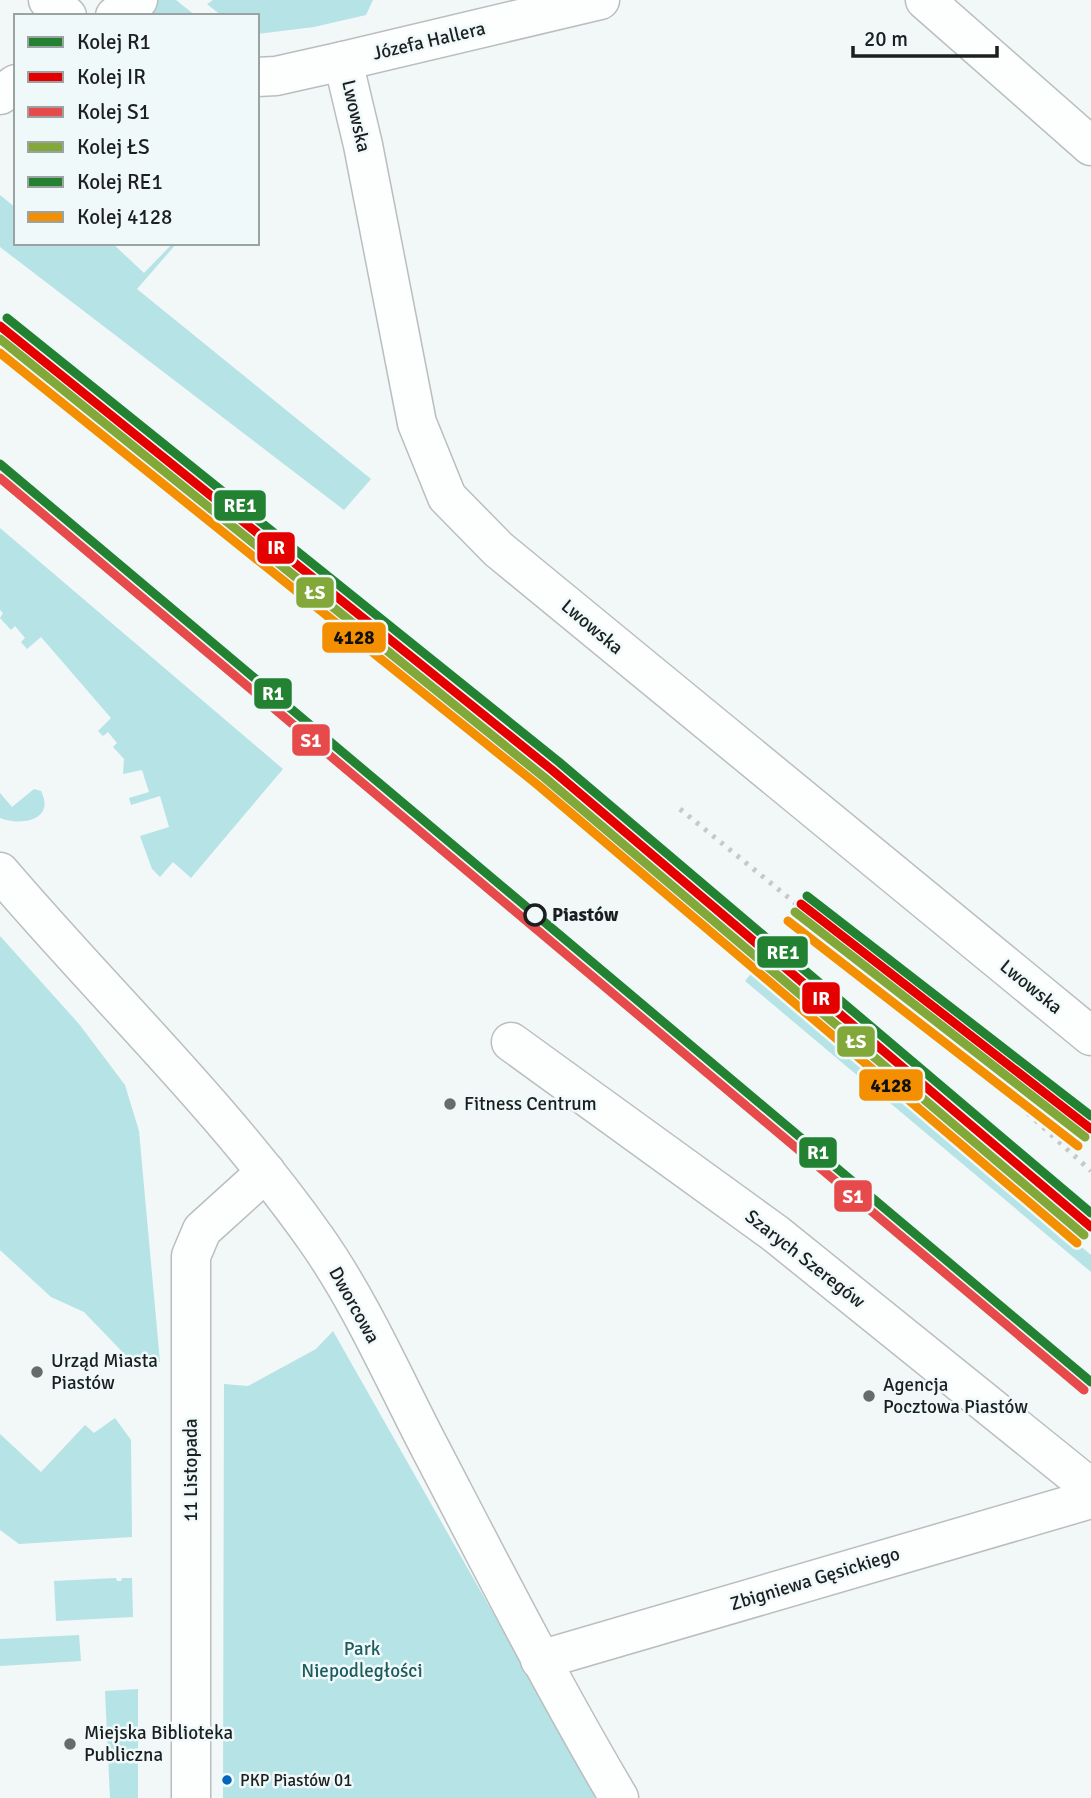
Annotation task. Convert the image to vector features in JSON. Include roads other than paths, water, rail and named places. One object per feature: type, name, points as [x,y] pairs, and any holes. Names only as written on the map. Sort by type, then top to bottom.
[{"type":"street","points":[[48,0],[65,14]]},
{"type":"street","points":[[118,14],[138,0]]},
{"type":"street","name":"Józefa Hallera","points":[[259,77],[276,76],[343,61],[600,0]]},
{"type":"street","points":[[925,0],[1091,146]]},
{"type":"street","name":"Lwowska","points":[[343,61],[363,145],[417,423],[447,498],[498,549],[1091,1036]]},
{"type":"street","name":"Dworcowa","points":[[0,872],[222,1120],[266,1172],[316,1240],[342,1280],[540,1660],[619,1798]]},
{"type":"street","name":"Szarych Szeregów","points":[[511,1042],[776,1234],[1091,1488]]},
{"type":"street","name":"11 Listopada","points":[[191,1798],[191,1256],[202,1230],[266,1172]]},
{"type":"street","name":"Zbigniewa Gęsickiego","points":[[540,1660],[1091,1499]]},
{"type":"railway","points":[[680,809],[850,951],[1091,1171]]},
{"type":"rail line","name":"RE1","points":[[7,318],[559,762],[1091,1213]]},
{"type":"rail line","name":"IR","points":[[0,326],[552,770],[1091,1227]]},
{"type":"rail line","name":"ŁS","points":[[0,339],[545,778],[1084,1235]]},
{"type":"rail line","name":"4128","points":[[0,353],[539,786],[1077,1243]]},
{"type":"rail line","name":"R1","points":[[0,464],[1091,1382]]},
{"type":"rail line","name":"S1","points":[[0,478],[1084,1390]]},
{"type":"rail line","name":"RE1","points":[[807,896],[1091,1116]]},
{"type":"rail line","name":"IR","points":[[801,904],[1091,1129]]},
{"type":"rail line","name":"ŁS","points":[[795,912],[1085,1137]]},
{"type":"rail line","name":"4128","points":[[788,921],[1078,1146]]},
{"type":"place","name":"Piastów","points":[[535,915]]},
{"type":"place","name":"Fitness Centrum","points":[[450,1104]]},
{"type":"place","name":"Urząd Miasta Piastów","points":[[37,1372]]},
{"type":"place","name":"Agencja Pocztowa Piastów","points":[[869,1396]]},
{"type":"place","name":"Miejska Biblioteka Publiczna","points":[[70,1744]]},
{"type":"place","name":"PKP Piastów 01","points":[[227,1780]]},
{"type":"park label","name":"Park Niepodległości","points":[[362,1660]]}]
